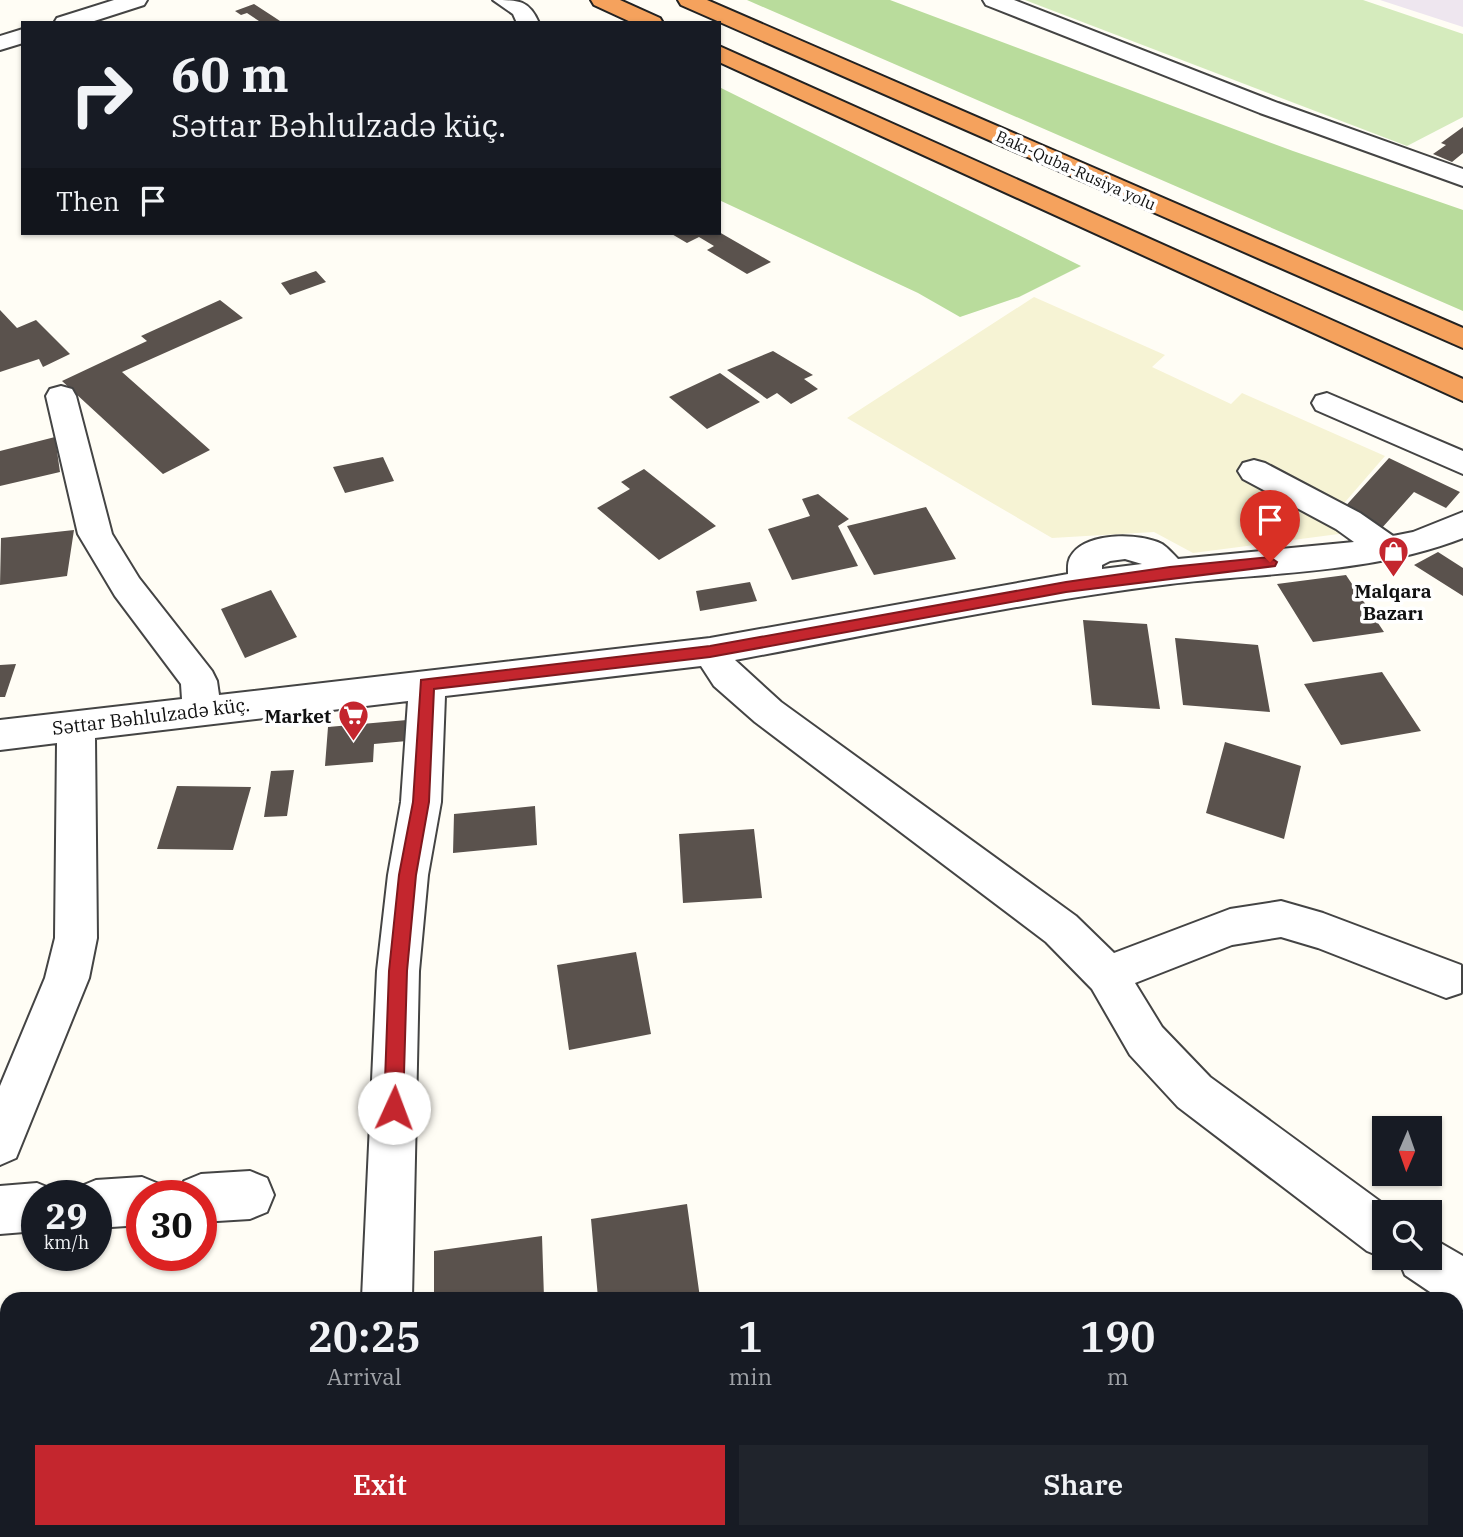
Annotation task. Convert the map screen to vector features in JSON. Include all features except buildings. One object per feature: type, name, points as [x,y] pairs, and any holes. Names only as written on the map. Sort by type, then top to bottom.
[{"type":"highway","points":[[602,0],[648,21]]},
{"type":"highway","name":"Bakı-Quba-Rusiya yolu","points":[[690,0],[1463,339]]},
{"type":"highway","points":[[721,54],[1463,391]]},
{"type":"street","points":[[71,21],[136,0]]},
{"type":"street","points":[[505,0],[523,10],[527,21]]},
{"type":"street","points":[[993,0],[1269,108],[1463,178]]},
{"type":"street","points":[[0,43],[21,37]]},
{"type":"street","points":[[61,396],[95,534],[127,587],[199,681],[202,709]]},
{"type":"street","points":[[1327,403],[1463,463]]},
{"type":"street","points":[[1254,471],[1348,521],[1388,549]]},
{"type":"street","name":"Səttar Bəhlulzadə küç.","points":[[0,735],[710,651],[1085,584],[1170,572],[1388,549],[1460,531]]},
{"type":"street","points":[[710,651],[727,676],[768,712],[1061,929],[1107,975],[1146,1041],[1194,1092],[1372,1225]]},
{"type":"street","points":[[387,1292],[398,971],[408,875],[421,802],[427,684]]},
{"type":"street","points":[[0,1142],[67,978],[76,938],[76,725]]},
{"type":"street","points":[[1107,975],[1230,927],[1281,919],[1324,931],[1446,979]]},
{"type":"street","points":[[217,1197],[250,1195]]},
{"type":"street","points":[[0,1210],[21,1209]]},
{"type":"street","points":[[1440,1270],[1463,1285]]},
{"type":"shaded area","points":[[1380,0],[1463,0],[1463,27]]},
{"type":"shaded area","points":[[1034,297],[1165,355],[1152,367],[1231,404],[1242,393],[1385,456],[1339,509],[1354,532],[1193,553],[1154,532],[1052,538],[847,418]]},
{"type":"green space","points":[[747,0],[890,0],[1293,151],[1463,210],[1463,311]]},
{"type":"green space","points":[[1025,0],[1363,0],[1463,34],[1463,117],[1407,146]]},
{"type":"green space","points":[[721,88],[1081,266],[1019,297],[960,317],[918,293],[721,201]]},
{"type":"place","name":"Malqara Bazarı","points":[[1393,579]]},
{"type":"place","name":"Market","points":[[354,743]]},
{"type":"route","points":[[394,1108],[398,971],[408,875],[421,802],[427,684],[710,651],[1066,587],[1170,572],[1270,562]]}]
